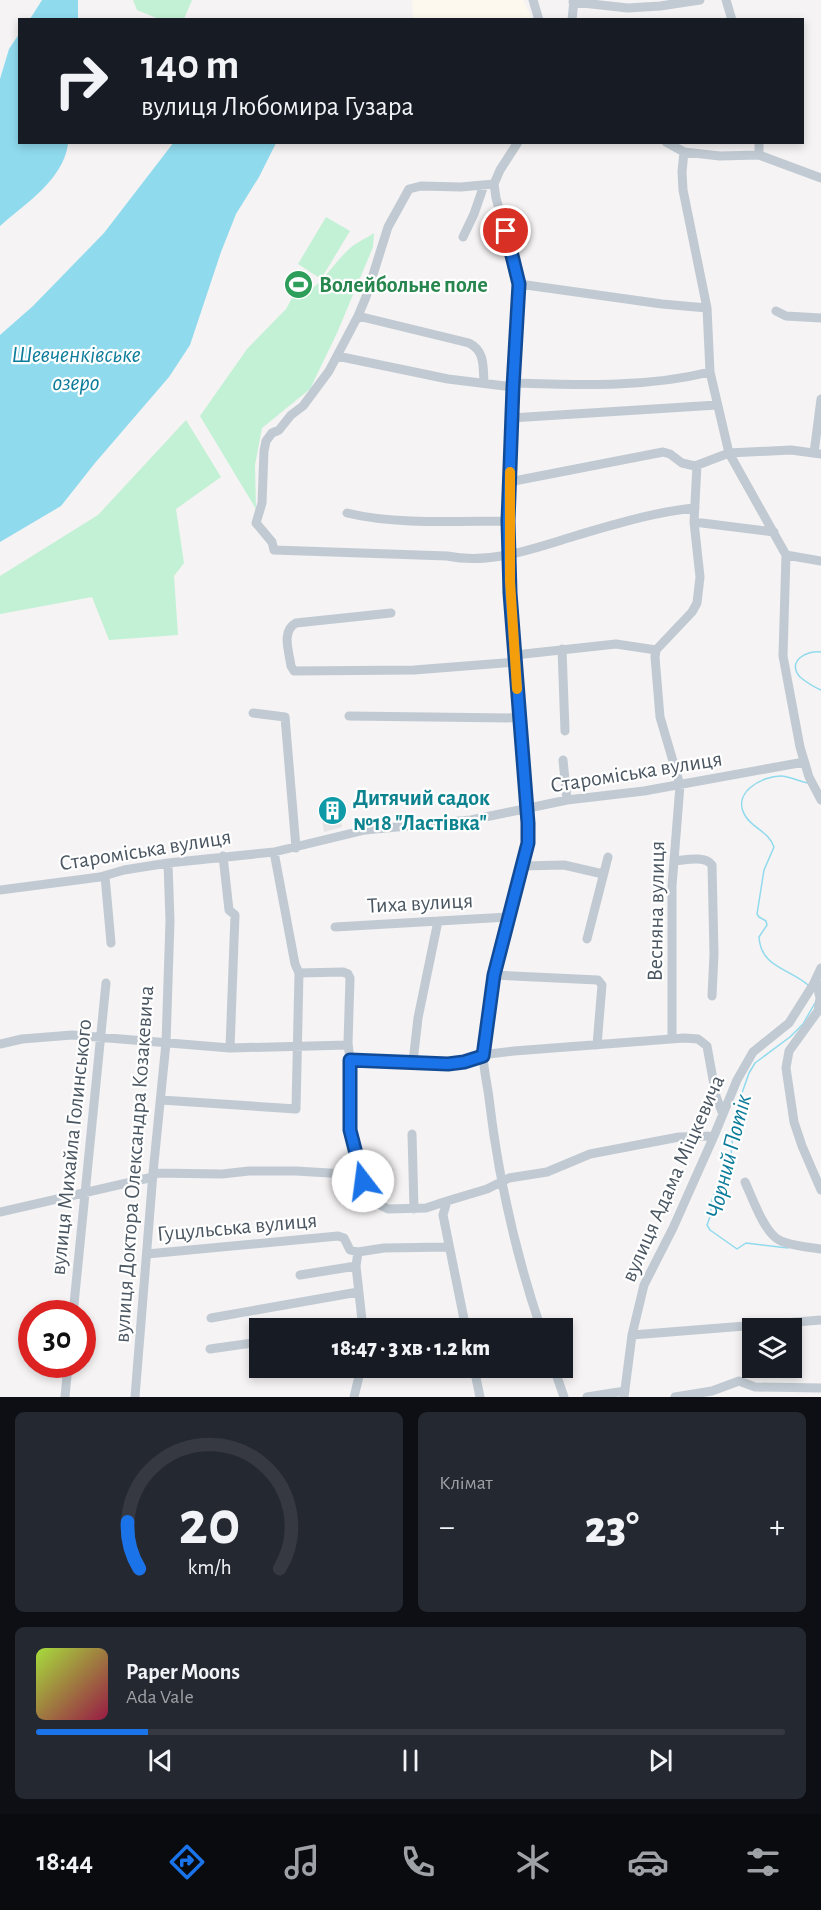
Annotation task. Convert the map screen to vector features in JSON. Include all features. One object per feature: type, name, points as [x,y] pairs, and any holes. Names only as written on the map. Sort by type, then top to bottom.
[{"type":"street","points":[[533,0],[538,18]]},
{"type":"street","points":[[572,18],[574,1],[628,8],[700,0]]},
{"type":"street","points":[[726,0],[731,18]]},
{"type":"street","points":[[463,237],[489,184],[517,144]]},
{"type":"street","points":[[670,144],[684,152],[720,156],[759,155],[821,178]]},
{"type":"street","points":[[759,144],[759,155]]},
{"type":"street","points":[[684,152],[683,190],[706,308],[710,372],[729,453],[786,555],[783,656],[804,762],[820,797]]},
{"type":"street","points":[[489,184],[496,198],[519,284],[508,521],[528,834],[494,975],[483,1056],[492,1125],[503,1182],[526,1284],[537,1318]]},
{"type":"street","points":[[489,184],[461,187],[421,186],[409,189],[388,227],[358,316],[329,371],[303,406],[266,441],[262,503],[256,523],[272,542],[274,550],[457,558],[509,556],[621,522],[664,512],[695,508]]},
{"type":"street","points":[[519,284],[641,302],[706,308]]},
{"type":"street","points":[[776,311],[786,316],[821,318]]},
{"type":"street","points":[[358,316],[469,343],[477,347],[481,353],[484,383]]},
{"type":"street","points":[[337,356],[448,380],[513,385],[630,384],[666,381],[710,372]]},
{"type":"street","points":[[509,482],[663,452],[682,463],[697,465],[729,453],[780,450],[817,453],[821,399]]},
{"type":"street","points":[[512,418],[717,405]]},
{"type":"street","points":[[680,785],[660,717],[655,664],[657,650],[697,603],[700,577],[694,522],[697,465]]},
{"type":"street","points":[[347,513],[363,517],[442,521],[508,521]]},
{"type":"street","points":[[694,522],[774,532]]},
{"type":"street","points":[[786,555],[821,561]]},
{"type":"street","points":[[391,613],[297,623],[289,628],[287,634],[291,666],[294,671],[414,670],[515,658],[562,649],[616,644],[657,650]]},
{"type":"street","points":[[562,649],[565,731]]},
{"type":"street","points":[[253,713],[285,717],[297,848]]},
{"type":"street","points":[[349,716],[519,718]]},
{"type":"street","points":[[563,760],[567,800]]},
{"type":"street","name":"Староміська вулиця","points":[[0,890],[105,876],[168,862],[274,852],[360,831],[471,820],[567,800],[644,791],[804,762]]},
{"type":"street","name":"Весняна вулиця","points":[[672,1039],[674,861],[680,785]]},
{"type":"street","points":[[161,1100],[296,1109],[299,974],[295,964],[274,852]]},
{"type":"street","points":[[223,856],[230,910],[235,915],[230,1048]]},
{"type":"street","points":[[586,939],[608,857]]},
{"type":"street","points":[[674,861],[703,859],[709,860],[712,865],[714,954],[712,996]]},
{"type":"street","name":"вулиця Доктора Олександра Козакевича","points":[[135,1397],[166,1043],[170,921],[168,862]]},
{"type":"street","points":[[522,866],[564,865],[603,874]]},
{"type":"street","points":[[105,876],[111,943]]},
{"type":"street","name":"Тиха вулиця","points":[[335,927],[508,916]]},
{"type":"street","points":[[413,1062],[418,1018],[438,921]]},
{"type":"street","name":"вулиця Адама Міцкевича","points":[[624,1394],[632,1335],[644,1285],[673,1228],[714,1136],[722,1112],[752,1054],[789,1023],[821,968]]},
{"type":"street","points":[[299,974],[343,972],[349,975],[351,987],[348,1045],[350,1130],[368,1193],[376,1204],[388,1209],[414,1209],[447,1201],[487,1189],[509,1178],[547,1172],[590,1154],[679,1137],[714,1136]]},
{"type":"street","points":[[494,975],[598,980],[602,985],[597,1045]]},
{"type":"street","points":[[816,980],[820,998],[819,1012],[789,1051],[786,1063],[794,1122],[821,1190]]},
{"type":"street","name":"вулиця Михайла Голинського","points":[[74,1300],[106,983]]},
{"type":"street","points":[[0,1044],[65,1035],[230,1048],[348,1045]]},
{"type":"street","points":[[350,1060],[460,1063],[483,1056],[544,1048],[698,1039],[707,1045],[716,1096],[722,1112]]},
{"type":"street","points":[[412,1134],[414,1209]]},
{"type":"street","points":[[0,1212],[153,1175],[222,1174],[249,1171],[362,1174]]},
{"type":"street","points":[[745,1182],[768,1229],[775,1237],[781,1241],[821,1249]]},
{"type":"street","points":[[447,1201],[443,1215],[464,1318]]},
{"type":"street","name":"Гуцульська вулиця","points":[[147,1254],[338,1236],[344,1238],[350,1250],[358,1252]]},
{"type":"street","points":[[362,1318],[356,1266],[358,1252],[384,1248],[449,1247]]},
{"type":"street","points":[[300,1275],[356,1266]]},
{"type":"street","points":[[211,1318],[358,1292]]},
{"type":"street","points":[[632,1335],[821,1320]]},
{"type":"street","points":[[210,1349],[249,1344]]},
{"type":"street","points":[[64,1397],[66,1378]]},
{"type":"street","points":[[354,1397],[359,1378]]},
{"type":"street","points":[[476,1378],[480,1397]]},
{"type":"street","points":[[557,1378],[564,1397]]},
{"type":"street","points":[[675,1397],[705,1393],[739,1381],[749,1387],[788,1393],[821,1388]]},
{"type":"street","points":[[587,1397],[624,1394]]},
{"type":"shaded area","points":[[412,0],[523,0],[532,18],[413,18]]},
{"type":"shaded area","points":[[339,801],[342,827],[324,832],[319,803]]},
{"type":"green space","points":[[133,0],[192,0],[184,18],[157,18],[137,10]]},
{"type":"green space","points":[[326,217],[350,231],[321,279],[298,264]]},
{"type":"green space","points":[[374,233],[373,247],[337,333],[310,389],[262,428],[255,465],[256,509],[200,416],[247,349],[286,309],[292,298],[309,291],[322,280],[349,249]]},
{"type":"green space","points":[[186,420],[221,477],[176,509],[184,563],[174,576],[178,635],[109,640],[92,597],[0,614],[0,576],[98,515]]},
{"type":"water","points":[[42,0],[78,0],[78,18],[31,18]]},
{"type":"water","points":[[18,36],[18,144],[68,144],[65,157],[51,180],[0,226],[0,79],[9,49]]},
{"type":"water","name":"Шевченківське озеро","points":[[172,144],[276,144],[259,177],[236,214],[190,345],[169,377],[61,506],[0,542],[0,335],[33,306],[104,233]]},
{"type":"waterway","name":"Чорний Потік","points":[[821,652],[805,655],[795,666],[800,677],[821,690]]},
{"type":"waterway","name":"Чорний Потік","points":[[808,783],[784,776],[765,779],[745,793],[742,808],[746,817],[769,838],[774,847],[764,870],[757,914],[766,921],[767,925],[759,937],[761,947],[770,961],[808,985]]},
{"type":"waterway","name":"Чорний Потік","points":[[788,1248],[746,1243],[737,1249],[710,1230],[707,1225],[712,1200],[731,1155],[735,1113],[749,1073],[755,1063],[790,1037],[803,1024],[815,1003]]},
{"type":"slow traffic","points":[[510,472],[508,521],[517,689]]},
{"type":"place","name":"Волейбольне поле","points":[[298,284]]},
{"type":"place","name":"Дитячий садок №18 \"Ластівка\"","points":[[332,810]]},
{"type":"route","points":[[363,1181],[350,1130],[350,1060],[448,1064],[483,1056],[494,975],[528,843],[508,521],[519,284],[506,231]]}]
